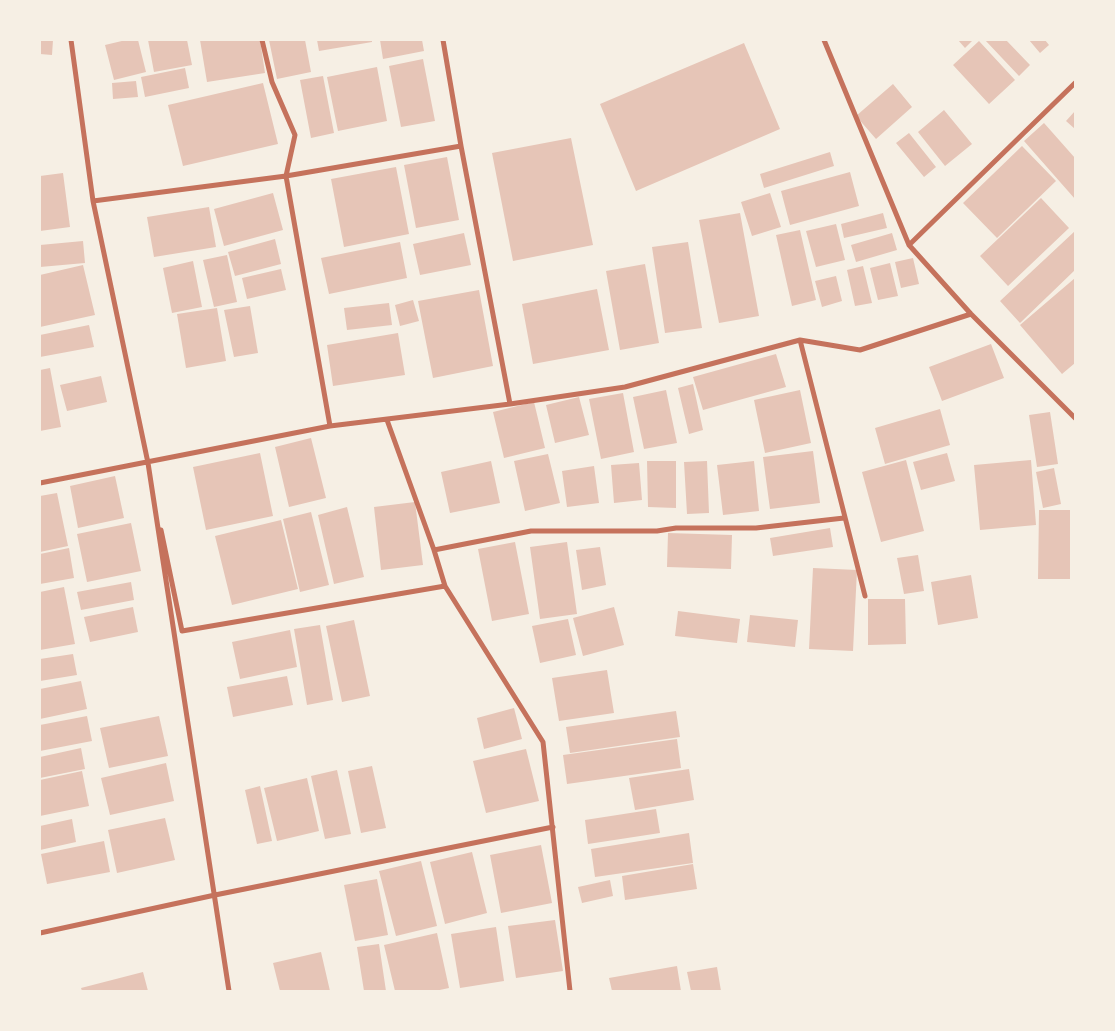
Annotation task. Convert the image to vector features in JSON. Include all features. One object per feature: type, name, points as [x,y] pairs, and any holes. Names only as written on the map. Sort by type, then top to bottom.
[{"type":"street","points":[[70,40],[93,201],[182,631],[445,586]]},
{"type":"street","points":[[262,40],[272,82],[295,135],[286,176],[330,426]]},
{"type":"street","points":[[443,40],[510,404]]},
{"type":"street","points":[[824,40],[909,245],[971,314],[1075,418]]},
{"type":"street","points":[[909,245],[1075,83]]},
{"type":"street","points":[[93,201],[286,176],[461,146]]},
{"type":"street","points":[[40,483],[330,426],[510,404],[624,387],[800,340],[860,350],[971,314]]},
{"type":"street","points":[[800,340],[865,596]]},
{"type":"street","points":[[387,420],[445,586],[543,742],[570,991]]},
{"type":"street","points":[[148,463],[215,894],[228,991]]},
{"type":"street","points":[[434,550],[531,531],[657,532],[676,528],[756,528],[844,518]]},
{"type":"street","points":[[40,933],[215,894],[552,827]]},
{"type":"building","points":[[40,40],[53,40],[52,55],[40,54]]},
{"type":"building","points":[[126,40],[138,40],[146,72],[114,80],[105,45]]},
{"type":"building","points":[[148,40],[187,40],[192,65],[154,72]]},
{"type":"building","points":[[200,40],[260,40],[265,73],[207,82]]},
{"type":"building","points":[[269,40],[305,40],[311,72],[277,79]]},
{"type":"building","points":[[317,40],[372,40],[372,42],[319,51]]},
{"type":"building","points":[[380,40],[422,40],[424,51],[383,59]]},
{"type":"building","points":[[958,40],[973,40],[965,48]]},
{"type":"building","points":[[985,40],[1006,40],[1030,65],[1019,76]]},
{"type":"building","points":[[1029,40],[1045,40],[1049,45],[1040,53]]},
{"type":"building","points":[[979,41],[1015,80],[989,104],[953,65]]},
{"type":"building","points":[[744,43],[780,129],[636,191],[600,104]]},
{"type":"building","points":[[423,59],[435,121],[401,127],[389,66]]},
{"type":"building","points":[[377,67],[387,121],[338,131],[327,77]]},
{"type":"building","points":[[185,68],[189,88],[145,97],[141,77]]},
{"type":"building","points":[[323,76],[334,133],[311,138],[300,80]]},
{"type":"building","points":[[136,81],[138,97],[113,99],[112,83]]},
{"type":"building","points":[[263,83],[278,144],[183,166],[168,105]]},
{"type":"building","points":[[893,84],[912,107],[876,139],[856,116]]},
{"type":"building","points":[[944,110],[972,144],[945,166],[918,132]]},
{"type":"building","points":[[1075,111],[1075,129],[1066,121]]},
{"type":"building","points":[[1044,123],[1075,158],[1075,199],[1024,141]]},
{"type":"building","points":[[909,133],[936,167],[924,177],[896,143]]},
{"type":"building","points":[[571,138],[593,245],[513,261],[492,153]]},
{"type":"building","points":[[1022,146],[1056,181],[997,238],[963,203]]},
{"type":"building","points":[[830,152],[834,166],[764,188],[760,174]]},
{"type":"building","points":[[447,157],[459,220],[416,228],[404,165]]},
{"type":"building","points":[[396,167],[409,234],[344,247],[331,179]]},
{"type":"building","points":[[850,172],[859,206],[790,225],[781,191]]},
{"type":"building","points":[[63,173],[70,227],[40,231],[40,176]]},
{"type":"building","points":[[273,193],[283,230],[224,246],[214,209]]},
{"type":"building","points":[[770,193],[781,227],[752,236],[741,202]]},
{"type":"building","points":[[1041,198],[1069,228],[1008,286],[980,256]]},
{"type":"building","points":[[209,207],[216,247],[154,257],[147,217]]},
{"type":"building","points":[[740,213],[759,316],[719,323],[699,220]]},
{"type":"building","points":[[883,213],[887,228],[844,238],[841,224]]},
{"type":"building","points":[[836,224],[845,260],[816,267],[806,231]]},
{"type":"building","points":[[800,230],[816,300],[792,306],[776,235]]},
{"type":"building","points":[[1075,231],[1075,270],[1020,323],[1000,301]]},
{"type":"building","points":[[464,233],[471,265],[420,275],[413,244]]},
{"type":"building","points":[[892,233],[897,250],[856,262],[851,245]]},
{"type":"building","points":[[275,239],[281,264],[235,276],[228,252]]},
{"type":"building","points":[[83,241],[85,263],[40,267],[40,245]]},
{"type":"building","points":[[400,242],[407,278],[329,294],[321,258]]},
{"type":"building","points":[[688,242],[702,328],[665,333],[652,247]]},
{"type":"building","points":[[227,255],[237,302],[214,307],[203,260]]},
{"type":"building","points":[[913,258],[919,284],[901,288],[895,262]]},
{"type":"building","points":[[193,261],[202,307],[172,313],[163,268]]},
{"type":"building","points":[[890,263],[898,296],[878,300],[870,268]]},
{"type":"building","points":[[645,264],[659,343],[620,350],[606,271]]},
{"type":"building","points":[[83,265],[95,315],[40,327],[40,275]]},
{"type":"building","points":[[863,266],[872,303],[855,306],[847,270]]},
{"type":"building","points":[[281,269],[286,290],[247,299],[242,278]]},
{"type":"building","points":[[836,276],[842,301],[822,307],[815,281]]},
{"type":"building","points":[[1075,278],[1075,363],[1062,374],[1020,325]]},
{"type":"building","points":[[597,289],[609,350],[533,364],[522,304]]},
{"type":"building","points":[[479,290],[493,366],[433,378],[418,301]]},
{"type":"building","points":[[413,300],[419,321],[400,326],[395,305]]},
{"type":"building","points":[[389,303],[392,325],[347,330],[344,308]]},
{"type":"building","points":[[250,306],[258,353],[234,357],[224,310]]},
{"type":"building","points":[[217,308],[226,361],[186,368],[177,314]]},
{"type":"building","points":[[89,325],[94,347],[40,357],[40,335]]},
{"type":"building","points":[[398,333],[405,375],[333,386],[327,345]]},
{"type":"building","points":[[991,344],[1004,378],[942,401],[929,367]]},
{"type":"building","points":[[776,354],[786,387],[703,410],[693,377]]},
{"type":"building","points":[[50,368],[61,427],[40,431],[40,370]]},
{"type":"building","points":[[101,376],[107,402],[67,411],[60,385]]},
{"type":"building","points":[[693,384],[703,430],[689,434],[678,388]]},
{"type":"building","points":[[666,390],[677,443],[644,449],[633,397]]},
{"type":"building","points":[[800,390],[811,443],[765,453],[754,400]]},
{"type":"building","points":[[623,393],[634,452],[601,459],[589,399]]},
{"type":"building","points":[[579,397],[589,435],[555,443],[546,405]]},
{"type":"building","points":[[534,402],[545,448],[504,458],[493,412]]},
{"type":"building","points":[[940,409],[950,445],[885,464],[875,428]]},
{"type":"building","points":[[1050,412],[1058,464],[1037,467],[1029,415]]},
{"type":"building","points":[[311,438],[326,498],[289,507],[275,447]]},
{"type":"building","points":[[813,451],[820,503],[770,509],[763,457]]},
{"type":"building","points":[[260,453],[273,516],[206,530],[193,467]]},
{"type":"building","points":[[947,453],[955,481],[921,490],[913,462]]},
{"type":"building","points":[[548,454],[560,503],[525,511],[514,461]]},
{"type":"building","points":[[906,460],[924,531],[881,542],[862,472]]},
{"type":"building","points":[[1031,460],[1036,525],[980,530],[974,465]]},
{"type":"building","points":[[491,461],[500,503],[450,513],[441,472]]},
{"type":"building","points":[[647,461],[676,461],[676,508],[648,507]]},
{"type":"building","points":[[707,461],[709,513],[687,514],[684,462]]},
{"type":"building","points":[[754,461],[759,511],[723,515],[717,465]]},
{"type":"building","points":[[639,463],[642,500],[614,503],[611,465]]},
{"type":"building","points":[[594,466],[599,503],[567,507],[562,471]]},
{"type":"building","points":[[1054,468],[1061,504],[1043,508],[1036,472]]},
{"type":"building","points":[[115,476],[124,518],[78,528],[70,486]]},
{"type":"building","points":[[57,493],[68,546],[40,552],[40,496]]},
{"type":"building","points":[[415,502],[423,565],[381,570],[374,507]]},
{"type":"building","points":[[347,507],[364,577],[334,584],[318,515]]},
{"type":"building","points":[[1039,510],[1070,510],[1070,579],[1038,579]]},
{"type":"building","points":[[311,512],[329,585],[300,592],[283,519]]},
{"type":"building","points":[[281,520],[298,589],[232,605],[215,536]]},
{"type":"building","points":[[131,523],[141,571],[87,582],[77,534]]},
{"type":"building","points":[[830,528],[833,547],[773,556],[770,538]]},
{"type":"building","points":[[668,533],[732,535],[731,569],[667,567]]},
{"type":"building","points":[[515,542],[529,614],[492,621],[478,549]]},
{"type":"building","points":[[567,542],[577,614],[540,619],[530,547]]},
{"type":"building","points":[[600,547],[606,585],[582,590],[576,550]]},
{"type":"building","points":[[69,548],[74,578],[40,584],[40,554]]},
{"type":"building","points":[[918,555],[924,591],[904,594],[897,558]]},
{"type":"building","points":[[813,568],[857,570],[853,651],[809,649]]},
{"type":"building","points":[[971,575],[978,618],[938,625],[931,582]]},
{"type":"building","points":[[131,582],[134,600],[81,610],[77,592]]},
{"type":"building","points":[[64,587],[75,644],[40,650],[40,592]]},
{"type":"building","points":[[868,599],[905,599],[906,644],[868,645]]},
{"type":"building","points":[[133,607],[138,632],[90,642],[84,617]]},
{"type":"building","points":[[614,607],[624,645],[583,656],[573,618]]},
{"type":"building","points":[[678,611],[740,619],[737,643],[675,636]]},
{"type":"building","points":[[750,615],[798,620],[795,647],[747,642]]},
{"type":"building","points":[[568,619],[576,655],[540,663],[532,626]]},
{"type":"building","points":[[354,620],[370,696],[342,702],[326,626]]},
{"type":"building","points":[[320,625],[333,700],[307,705],[294,629]]},
{"type":"building","points":[[290,630],[297,667],[240,679],[232,642]]},
{"type":"building","points":[[73,654],[77,675],[40,681],[40,659]]},
{"type":"building","points":[[607,670],[614,713],[559,721],[552,678]]},
{"type":"building","points":[[287,676],[293,705],[233,717],[227,687]]},
{"type":"building","points":[[81,681],[87,709],[40,719],[40,689]]},
{"type":"building","points":[[514,708],[522,739],[484,749],[477,718]]},
{"type":"building","points":[[676,711],[680,737],[570,753],[566,727]]},
{"type":"building","points":[[87,716],[92,741],[40,751],[40,725]]},
{"type":"building","points":[[159,716],[168,756],[109,768],[100,728]]},
{"type":"building","points":[[677,739],[681,768],[567,784],[563,755]]},
{"type":"building","points":[[81,748],[85,769],[40,778],[40,757]]},
{"type":"building","points":[[526,749],[539,801],[486,813],[473,761]]},
{"type":"building","points":[[166,763],[174,801],[110,815],[101,778]]},
{"type":"building","points":[[372,766],[386,828],[361,833],[348,771]]},
{"type":"building","points":[[689,769],[694,800],[635,810],[629,778]]},
{"type":"building","points":[[337,770],[351,834],[325,839],[311,776]]},
{"type":"building","points":[[82,771],[89,806],[40,816],[40,780]]},
{"type":"building","points":[[307,778],[319,831],[277,841],[264,788]]},
{"type":"building","points":[[260,786],[272,841],[257,844],[245,790]]},
{"type":"building","points":[[656,809],[660,833],[588,844],[585,820]]},
{"type":"building","points":[[165,818],[175,860],[117,873],[108,830]]},
{"type":"building","points":[[72,819],[76,842],[40,850],[40,826]]},
{"type":"building","points":[[689,833],[693,863],[595,877],[591,849]]},
{"type":"building","points":[[104,841],[110,872],[47,884],[41,854]]},
{"type":"building","points":[[541,845],[552,903],[501,913],[490,855]]},
{"type":"building","points":[[472,852],[487,913],[445,924],[430,862]]},
{"type":"building","points":[[421,861],[437,926],[396,936],[379,871]]},
{"type":"building","points":[[693,864],[697,889],[625,900],[622,876]]},
{"type":"building","points":[[377,879],[388,935],[355,941],[344,885]]},
{"type":"building","points":[[610,880],[613,896],[582,903],[578,887]]},
{"type":"building","points":[[555,920],[563,971],[516,978],[508,926]]},
{"type":"building","points":[[496,927],[504,981],[460,988],[451,934]]},
{"type":"building","points":[[437,933],[449,988],[435,991],[395,991],[384,945]]},
{"type":"building","points":[[379,944],[386,991],[364,991],[357,947]]},
{"type":"building","points":[[321,952],[330,991],[280,991],[273,963]]},
{"type":"building","points":[[677,966],[681,991],[612,991],[609,978]]},
{"type":"building","points":[[717,967],[721,991],[691,991],[687,972]]},
{"type":"building","points":[[143,972],[148,991],[82,991],[81,988]]}]
